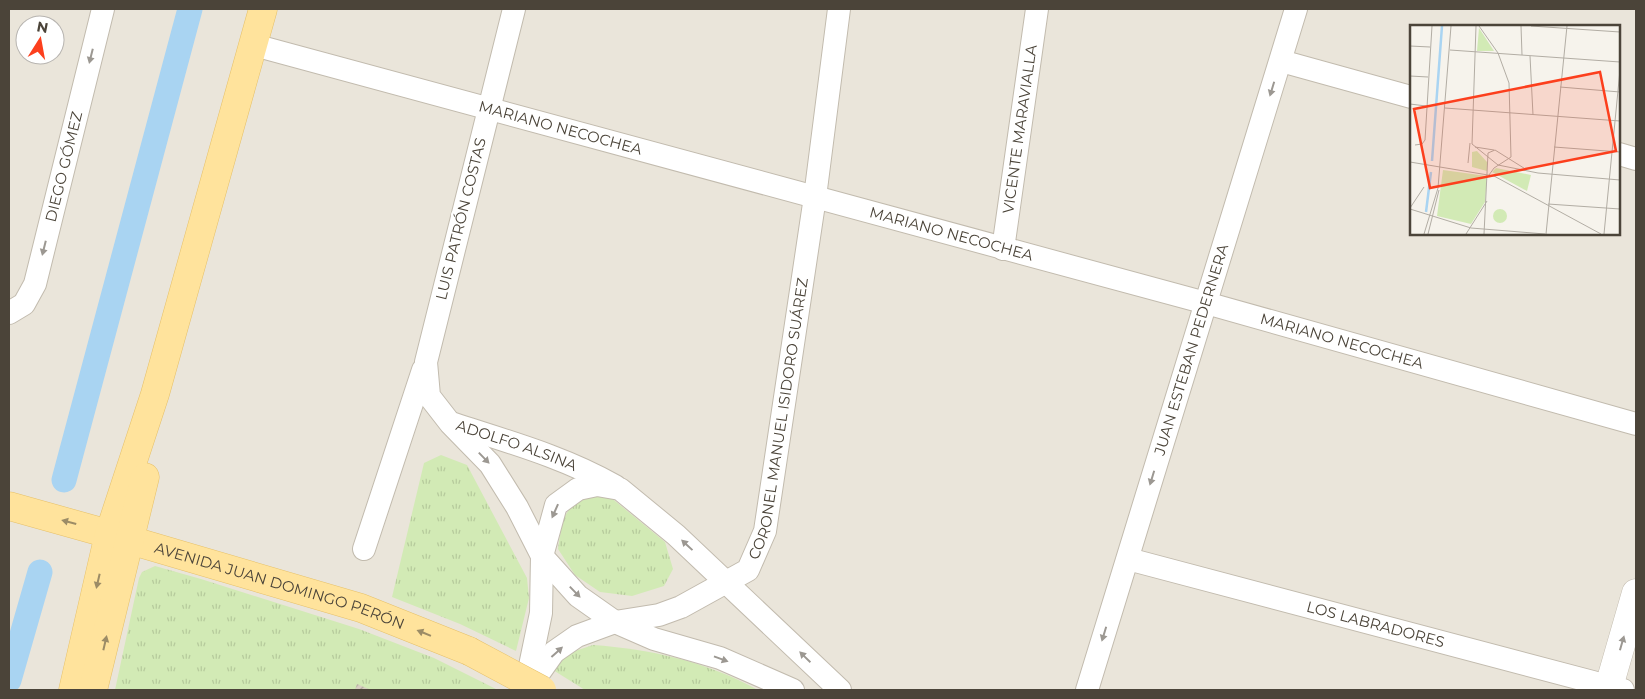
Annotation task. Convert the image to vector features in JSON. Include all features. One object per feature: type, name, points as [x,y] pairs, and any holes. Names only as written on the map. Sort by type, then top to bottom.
[{"type":"main road","points":[[94,690],[119,536],[155,394],[263,9]]},
{"type":"main road","points":[[73,690],[119,536],[167,389],[276,9]]},
{"type":"main road","name":"AVENIDA JUAN DOMINGO PERÓN","points":[[9,506],[119,536],[361,608],[469,651],[542,690]]},
{"type":"street","name":"DIEGO GÓMEZ","points":[[9,313],[24,304],[35,284],[103,9]]},
{"type":"street","name":"LUIS PATRÓN COSTAS","points":[[450,423],[429,396],[426,362],[514,9]]},
{"type":"street","name":"CORONEL MANUEL ISIDORO SUÁREZ","points":[[526,690],[554,652],[577,636],[615,622],[659,615],[681,607],[728,583],[748,570],[765,531],[815,197],[839,9]]},
{"type":"street","name":"VICENTE MARAVIALLA","points":[[1003,249],[1037,9]]},
{"type":"street","name":"JUAN ESTEBAN PEDERNERA","points":[[1087,690],[1296,9]]},
{"type":"street","name":"MARIANO NECOCHEA","points":[[265,48],[1206,303],[1636,424]]},
{"type":"street","points":[[1281,61],[1410,97]]},
{"type":"street","points":[[1620,154],[1636,158]]},
{"type":"street","points":[[364,549],[426,362]]},
{"type":"street","name":"ADOLFO ALSINA","points":[[450,423],[546,454],[587,470],[620,489],[676,535],[840,690]]},
{"type":"street","name":"ADOLFO ALSINA","points":[[450,423],[490,464],[516,506],[542,556],[578,596],[615,622],[654,639],[720,658],[793,690]]},
{"type":"street","name":"ADOLFO ALSINA","points":[[526,690],[541,613],[542,556],[556,505],[578,489],[597,485],[620,489]]},
{"type":"street","name":"LOS LABRADORES","points":[[1128,559],[1613,689]]},
{"type":"street","points":[[1613,689],[1636,593]]},
{"type":"shaded area","points":[[9,9],[1636,9],[1636,690],[9,690]]},
{"type":"green space","points":[[441,455],[467,465],[527,578],[529,598],[516,651],[460,624],[392,597],[424,463]]},
{"type":"green space","points":[[593,493],[609,496],[665,542],[673,569],[664,586],[632,596],[600,592],[575,575],[558,549],[563,520],[569,510]]},
{"type":"green space","points":[[155,566],[359,629],[434,658],[498,690],[115,690],[139,578],[142,572]]},
{"type":"green space","points":[[593,645],[636,650],[678,659],[719,672],[758,690],[585,690],[553,670],[566,654]]},
{"type":"building","points":[[357,684],[371,690],[355,690]]},
{"type":"waterway","points":[[64,480],[190,9]]},
{"type":"waterway","points":[[9,680],[40,572]]}]
